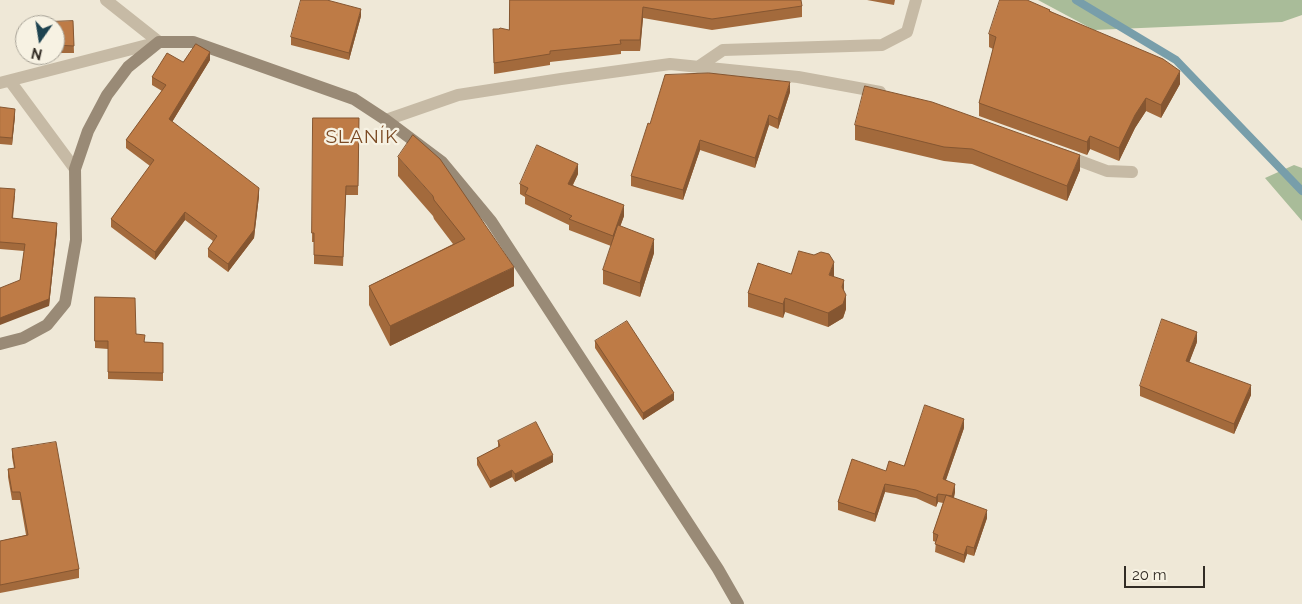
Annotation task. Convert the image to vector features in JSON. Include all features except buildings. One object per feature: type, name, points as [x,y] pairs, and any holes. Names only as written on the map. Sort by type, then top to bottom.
[{"type":"street","points":[[106,0],[159,42]]},
{"type":"street","points":[[698,67],[723,50],[882,45],[907,32],[916,0]]},
{"type":"street","points":[[0,344],[23,338],[47,325],[65,303],[76,240],[75,169],[88,131],[108,95],[128,67],[159,42]]},
{"type":"street","points":[[75,169],[5,82],[159,42],[192,42],[354,99],[386,120],[442,162],[492,221],[718,568],[738,604]]},
{"type":"street","points":[[386,120],[458,95],[670,64],[798,77],[890,94]]},
{"type":"street","points":[[1054,151],[1107,171],[1132,172]]},
{"type":"green space","points":[[1038,0],[1302,0],[1302,15],[1282,22],[1094,30]]},
{"type":"green space","points":[[1294,165],[1302,168],[1302,221],[1265,178]]},
{"type":"waterway","points":[[1076,0],[1176,60],[1302,191]]},
{"type":"district","name":"SLANÍK","points":[[362,137]]}]
